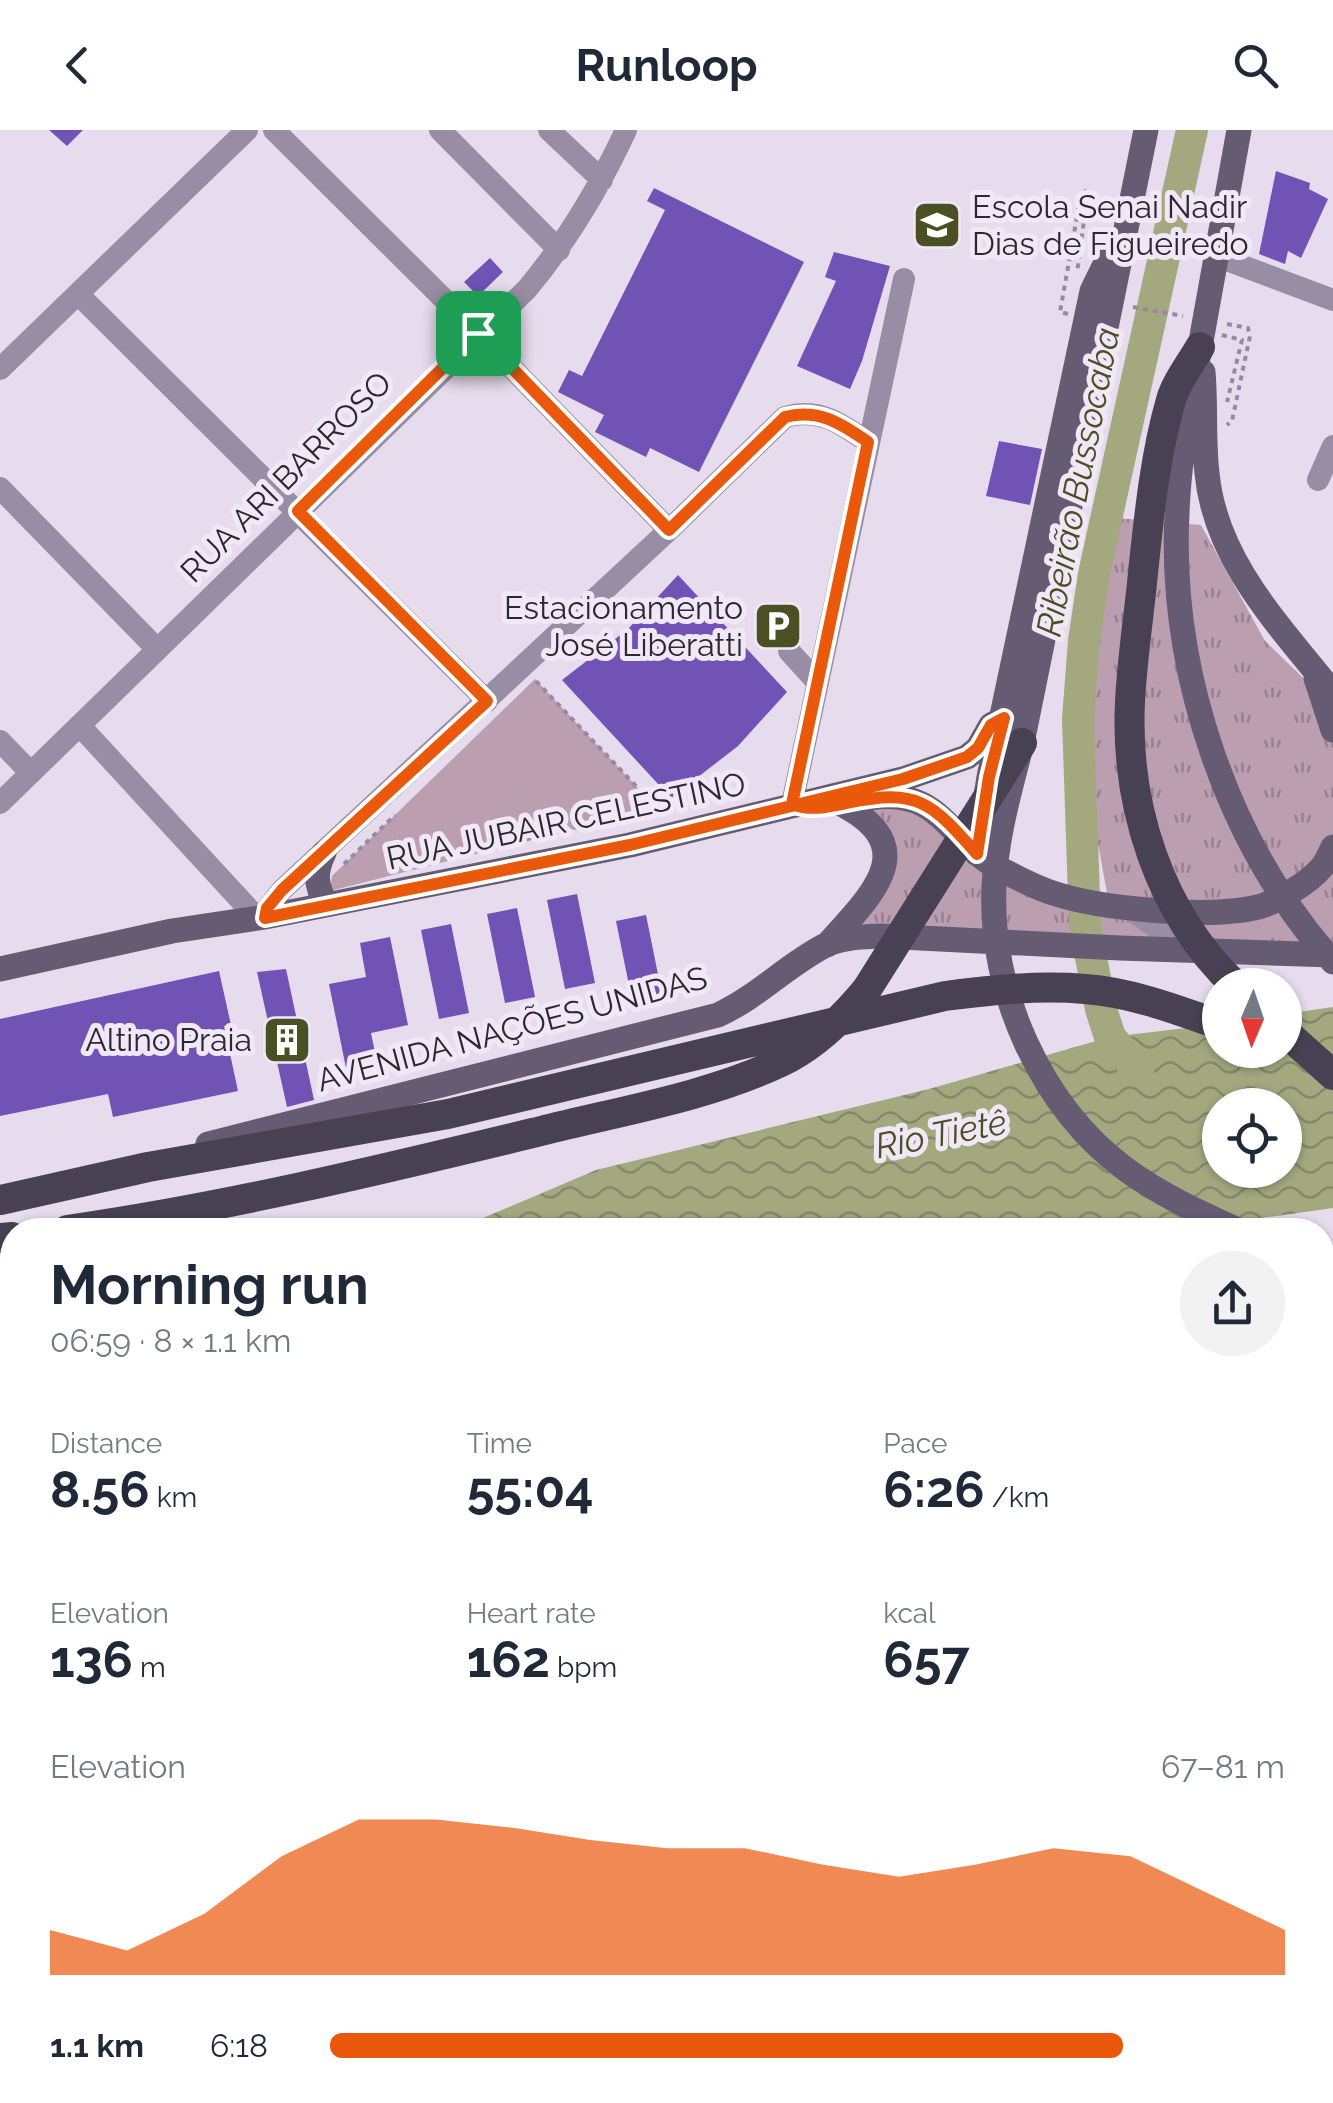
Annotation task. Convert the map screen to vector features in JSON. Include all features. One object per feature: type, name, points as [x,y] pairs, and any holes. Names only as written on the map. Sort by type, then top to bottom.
[{"type":"highway","points":[[1197,332],[1171,397],[1153,494],[1130,704],[1134,777],[1148,844],[1168,896],[1194,939],[1220,968]]},
{"type":"highway","points":[[153,1218],[298,1190],[669,1099],[748,1076],[797,1053],[847,1014],[867,989],[1022,744]]},
{"type":"highway","points":[[148,1167],[448,1114],[945,996],[1053,988],[1117,994],[1202,1020]]},
{"type":"highway","points":[[1302,1047],[1330,1073]]},
{"type":"highway","points":[[1302,1059],[1330,1073]]},
{"type":"highway","name":"AVENIDA NAÇÕES UNIDAS","points":[[0,1200],[148,1167]]},
{"type":"main road","points":[[1146,130],[1022,744],[1000,830],[994,885],[997,941],[1012,1007],[1029,1050],[1063,1103],[1088,1135],[1121,1166],[1168,1198],[1212,1218]]},
{"type":"main road","points":[[1239,130],[1216,256],[1197,332],[1184,431],[1176,515],[1180,594],[1192,676],[1208,737],[1242,822],[1286,902],[1333,962]]},
{"type":"main road","points":[[977,854],[989,777],[1086,317],[1101,268],[1127,223]]},
{"type":"main road","points":[[1197,332],[1206,399],[1206,474],[1223,536],[1260,601],[1333,693]]},
{"type":"main road","points":[[1313,668],[1333,730]]},
{"type":"main road","points":[[792,804],[955,763],[978,748],[991,725],[1004,718]]},
{"type":"main road","points":[[792,804],[808,810],[884,796],[909,798],[929,805],[977,854],[999,869],[1054,894],[1118,905],[1212,912],[1261,906],[1322,868],[1333,846]]},
{"type":"main road","name":"RUA JUBAIR CELESTINO","points":[[0,968],[172,931],[261,918],[630,845],[792,804]]},
{"type":"main road","points":[[827,945],[883,876],[886,860],[882,842],[871,824],[841,804]]},
{"type":"main road","points":[[326,905],[318,888],[316,870],[328,864]]},
{"type":"main road","name":"AVENIDA NAÇÕES UNIDAS","points":[[148,1167],[230,1138],[718,1014],[761,992],[827,945],[881,936],[1333,955]]},
{"type":"street","points":[[0,369],[247,130]]},
{"type":"street","points":[[274,130],[669,530]]},
{"type":"street","points":[[440,130],[559,250]]},
{"type":"street","points":[[549,130],[602,180]]},
{"type":"street","name":"RUA ARI BARROSO","points":[[0,803],[527,288],[559,250],[602,180],[626,130]]},
{"type":"street","points":[[1216,256],[1333,300]]},
{"type":"street","points":[[792,804],[904,279]]},
{"type":"street","points":[[78,294],[487,701]]},
{"type":"street","points":[[81,727],[261,918],[282,890],[328,864],[522,666],[785,417],[826,416],[868,442]]},
{"type":"street","points":[[1318,480],[1333,446]]},
{"type":"street","points":[[0,488],[157,649]]},
{"type":"street","points":[[789,651],[818,683]]},
{"type":"street","points":[[0,741],[31,772]]},
{"type":"street","points":[[1118,905],[1190,951]]},
{"type":"path","points":[[1076,276],[1088,190],[1081,194],[1060,312],[1086,317]]},
{"type":"path","points":[[1131,306],[1197,332],[1242,340],[1227,402]]},
{"type":"path","points":[[1223,418],[1228,427],[1250,336],[1248,328],[1228,324]]},
{"type":"path","points":[[438,860],[625,816],[654,804],[522,666]]},
{"type":"path","points":[[328,864],[400,810]]},
{"type":"green space","points":[[1116,518],[1201,525],[1265,641],[1333,707],[1333,955],[850,938],[883,876],[861,814],[909,798],[977,854],[1109,904],[1087,783],[1093,640]]},
{"type":"green space","points":[[535,679],[654,805],[625,816],[330,891],[332,876]]},
{"type":"water","name":"Rio Tietê","points":[[1333,1007],[1333,1208],[1262,1218],[483,1218],[596,1170],[929,1089],[1110,1037],[1202,1026],[1202,1068],[1302,1068],[1302,1012]]},
{"type":"building","points":[[49,130],[83,130],[67,146]]},
{"type":"building","points":[[1276,171],[1310,183],[1309,189],[1328,199],[1301,258],[1288,251],[1285,264],[1259,254]]},
{"type":"building","points":[[654,188],[804,262],[699,472],[650,448],[646,457],[595,432],[604,415],[558,392],[569,370],[582,376],[665,210],[647,201]]},
{"type":"building","points":[[834,252],[890,266],[850,389],[797,366],[836,281],[825,277]]},
{"type":"building","points":[[490,258],[503,272],[478,296],[464,282]]},
{"type":"building","points":[[999,441],[1042,449],[1030,505],[986,496]]},
{"type":"building","points":[[678,575],[787,692],[738,746],[671,798],[562,680],[628,629]]},
{"type":"building","points":[[577,894],[595,983],[565,989],[547,900]]},
{"type":"building","points":[[517,908],[535,997],[505,1003],[487,914]]},
{"type":"building","points":[[646,915],[664,1004],[634,1010],[616,921]]},
{"type":"building","points":[[451,924],[469,1013],[439,1019],[421,930]]},
{"type":"building","points":[[390,937],[408,1025],[371,1033],[378,1067],[347,1073],[329,984],[366,977],[360,943]]},
{"type":"building","name":"Altino Praia","points":[[286,969],[314,1100],[287,1107],[257,972]]},
{"type":"building","points":[[219,971],[231,1025],[224,1026],[238,1091],[113,1117],[108,1094],[0,1116],[0,1019]]},
{"type":"waterway","name":"Ribeirão Bussocaba","points":[[1138,1071],[1110,1037],[1085,926],[1078,719],[1094,574],[1192,130]]},
{"type":"place","name":"Escola Senai Nadir Dias de Figueiredo","points":[[937,225]]},
{"type":"place","name":"Estacionamento José Liberatti","points":[[778,626]]},
{"type":"place","name":"Altino Praia","points":[[287,1040]]},
{"type":"route","points":[[478,333],[298,511],[487,701],[282,890],[267,908],[265,918],[630,845],[792,804],[903,779],[967,757],[978,748],[991,725],[1004,718],[989,777],[977,854],[943,816],[929,805],[909,798],[884,796],[808,810],[792,804],[868,442],[826,416],[785,417],[669,530],[478,333]]}]
